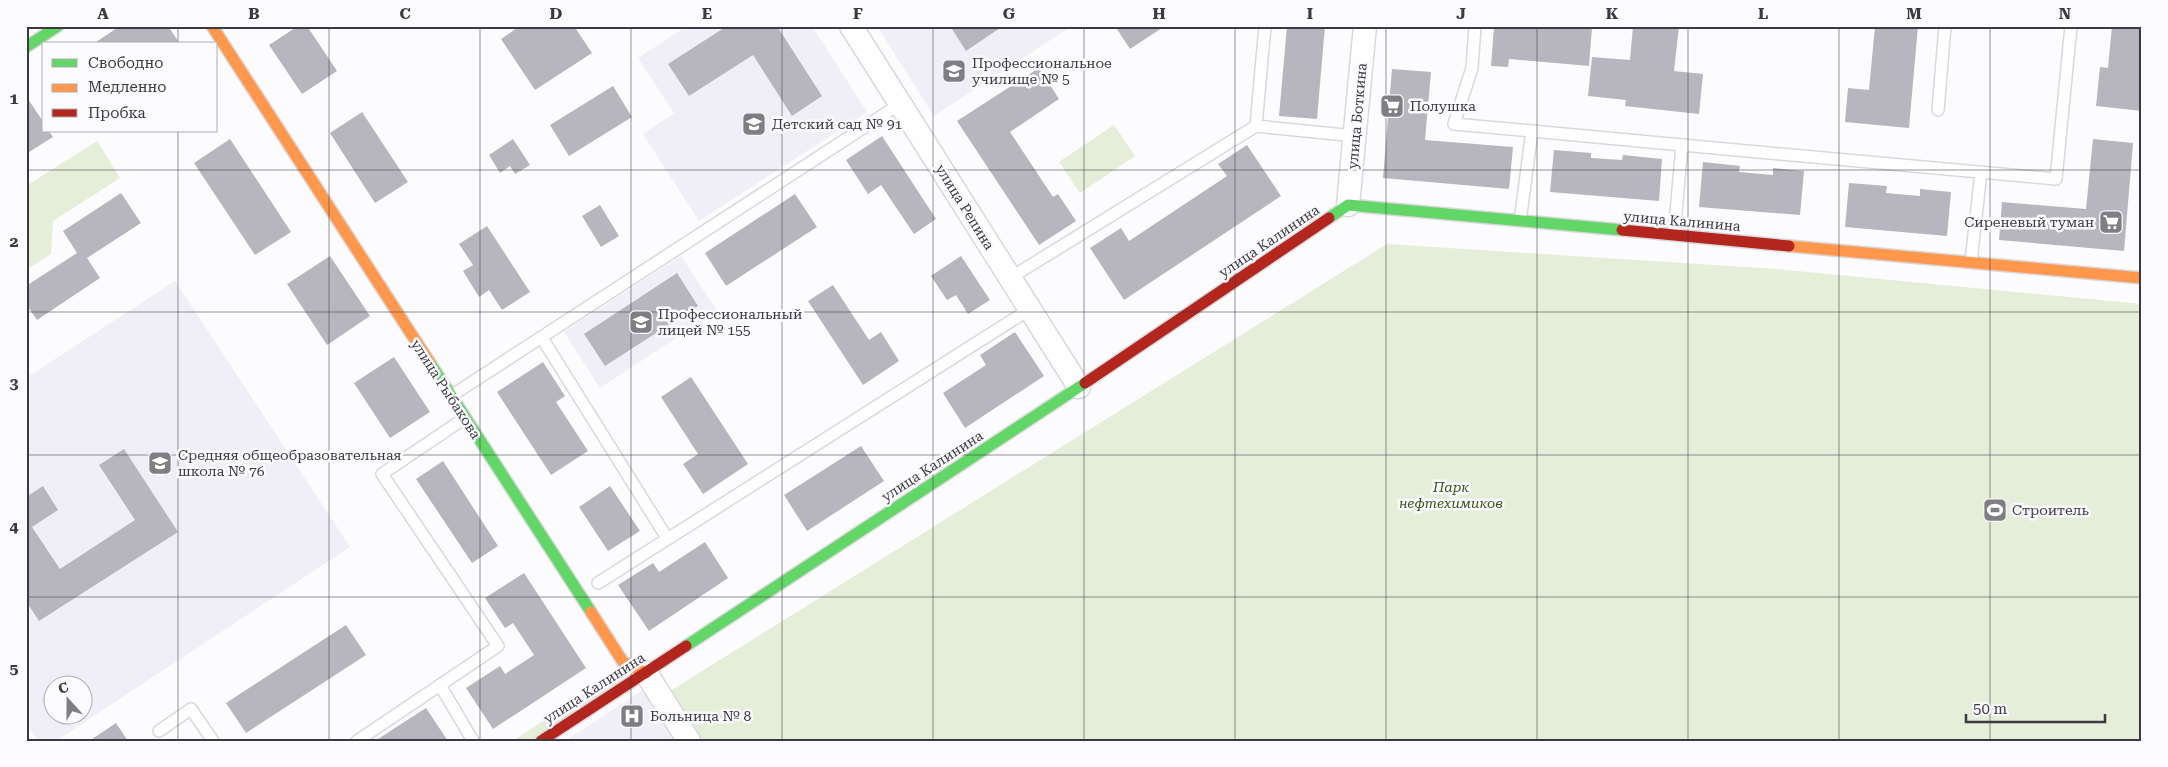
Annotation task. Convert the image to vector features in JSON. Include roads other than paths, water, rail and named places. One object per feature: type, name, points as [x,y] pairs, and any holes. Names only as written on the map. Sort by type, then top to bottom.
[{"type":"street","points":[[26,47],[58,26]]},
{"type":"street","name":"улица Рыбакова","points":[[212,26],[623,662],[646,673]]},
{"type":"street","name":"улица Репина","points":[[851,26],[1079,387]]},
{"type":"street","name":"улица Боткина","points":[[1348,205],[1365,26]]},
{"type":"street","name":"улица Калинина","points":[[541,741],[1079,387],[1348,205],[2142,278]]},
{"type":"street","points":[[646,673],[689,741]]},
{"type":"lane","points":[[1256,126],[1265,26]]},
{"type":"lane","points":[[1475,26],[1472,68],[1454,124],[2056,179],[2071,26]]},
{"type":"lane","points":[[1938,110],[1945,26]]},
{"type":"lane","points":[[451,396],[900,104]]},
{"type":"lane","points":[[1010,278],[1256,126],[1355,136]]},
{"type":"lane","points":[[1520,221],[1532,131]]},
{"type":"lane","points":[[1674,235],[1682,145]]},
{"type":"lane","points":[[1971,262],[1981,172]]},
{"type":"lane","points":[[598,583],[1030,309]]},
{"type":"lane","points":[[542,338],[667,538]]},
{"type":"lane","points":[[357,741],[498,646],[382,474],[465,418]]},
{"type":"lane","points":[[440,685],[473,741]]},
{"type":"lane","points":[[159,731],[191,709],[213,741]]},
{"type":"place","name":"Профессиональное училище № 5","points":[[954,71]]},
{"type":"place","name":"Полушка","points":[[1392,106]]},
{"type":"place","name":"Детский сад № 91","points":[[754,124]]},
{"type":"place","name":"Сиреневый туман","points":[[2111,222]]},
{"type":"place","name":"Профессиональный лицей № 155","points":[[641,322]]},
{"type":"place","name":"Средняя общеобразовательная школа № 76","points":[[160,463]]},
{"type":"place","name":"Строитель","points":[[1995,510]]},
{"type":"place","name":"Больница № 8","points":[[632,716]]},
{"type":"park label","name":"Парк нефтехимиков","points":[[1451,496]]}]
